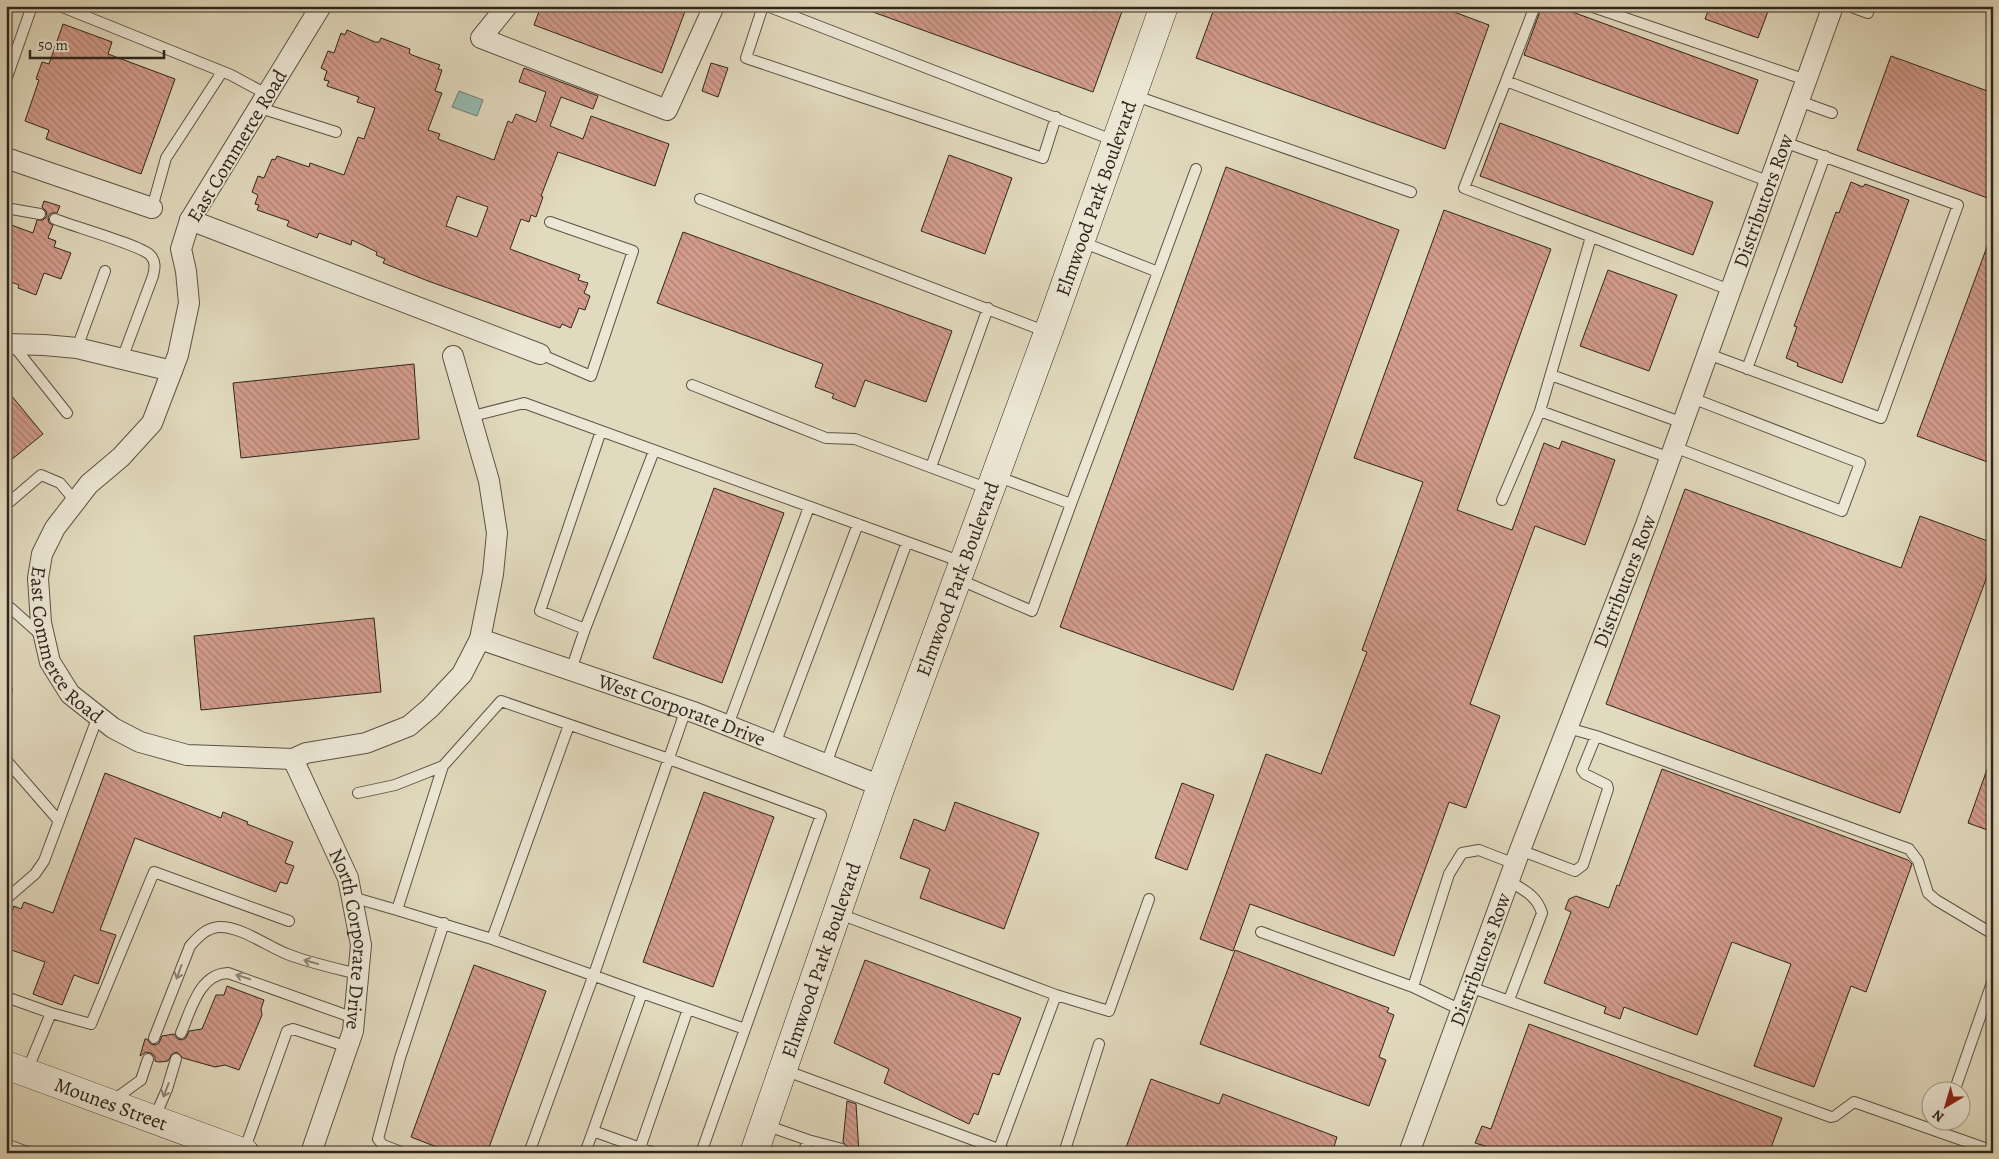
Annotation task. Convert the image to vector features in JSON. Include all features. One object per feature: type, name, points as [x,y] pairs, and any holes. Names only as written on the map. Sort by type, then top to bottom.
[{"type":"street","name":"East Commerce Road","points":[[321,6],[190,220],[181,249],[190,303],[178,355],[152,423],[121,457],[89,484],[55,528],[42,554],[38,578],[41,623],[50,662],[70,694],[113,728],[140,742],[188,755],[294,759],[306,753],[366,743],[409,726],[430,708],[462,674],[480,639],[493,574],[497,533],[489,480],[453,356]]},
{"type":"street","points":[[507,6],[481,38],[667,110],[714,6]]},
{"type":"street","name":"Elmwood Park Boulevard","points":[[754,1153],[881,786],[1048,332],[1164,6]]},
{"type":"street","name":"Distributors Row","points":[[1409,1153],[1515,865],[1672,453],[1833,6]]},
{"type":"street","points":[[6,158],[152,208]]},
{"type":"street","points":[[190,220],[540,354]]},
{"type":"street","points":[[9,344],[77,348],[172,371]]},
{"type":"street","name":"West Corporate Drive","points":[[480,639],[686,709],[881,786]]},
{"type":"street","name":"North Corporate Drive","points":[[294,759],[348,878],[361,944],[353,1031],[311,1153]]},
{"type":"street","name":"Mounes Street","points":[[16,1068],[244,1152]]},
{"type":"lane","points":[[6,80],[32,6]]},
{"type":"lane","points":[[60,6],[222,72],[264,101],[336,132]]},
{"type":"lane","points":[[763,6],[746,58],[1043,158],[1056,117]]},
{"type":"lane","points":[[767,6],[1116,141]]},
{"type":"lane","points":[[1535,6],[1464,188],[1730,290]]},
{"type":"lane","points":[[1590,6],[1806,80]]},
{"type":"lane","points":[[1849,6],[1868,13]]},
{"type":"lane","points":[[152,208],[166,158],[222,72]]},
{"type":"lane","points":[[1506,81],[1770,182]]},
{"type":"lane","points":[[1132,94],[1411,192]]},
{"type":"lane","points":[[1799,101],[1832,113]]},
{"type":"lane","points":[[1708,354],[1882,418],[1958,204],[1784,142]]},
{"type":"lane","points":[[1748,369],[1825,156]]},
{"type":"lane","points":[[469,416],[524,403],[907,542],[1032,612],[1196,169]]},
{"type":"lane","points":[[700,200],[1048,332]]},
{"type":"lane","points":[[6,208],[40,214]]},
{"type":"lane","points":[[55,220],[123,242],[150,254],[155,264],[153,276],[122,359]]},
{"type":"lane","points":[[540,354],[591,376],[633,251],[550,222]]},
{"type":"lane","points":[[1502,500],[1540,411],[1592,237]]},
{"type":"lane","points":[[1080,241],[1158,272]]},
{"type":"lane","points":[[77,348],[105,272]]},
{"type":"lane","points":[[931,467],[988,308]]},
{"type":"lane","points":[[9,344],[66,413]]},
{"type":"lane","points":[[1551,375],[1682,423]]},
{"type":"lane","points":[[692,385],[826,438],[855,439],[931,467],[1071,504]]},
{"type":"lane","points":[[1540,411],[1672,453],[1842,511],[1860,463],[1692,398]]},
{"type":"lane","points":[[585,629],[540,611],[601,431]]},
{"type":"lane","points":[[571,670],[654,451]]},
{"type":"lane","points":[[6,505],[41,475],[60,483],[76,502]]},
{"type":"lane","points":[[728,725],[808,506]]},
{"type":"lane","points":[[775,744],[858,524]]},
{"type":"lane","points":[[826,764],[907,542]]},
{"type":"lane","points":[[6,604],[44,638]]},
{"type":"lane","points":[[397,910],[443,766],[501,701],[669,759],[820,815],[701,1153]]},
{"type":"lane","points":[[529,1153],[593,977],[686,709]]},
{"type":"lane","points":[[6,899],[36,874],[44,861],[98,716]]},
{"type":"lane","points":[[492,939],[569,725]]},
{"type":"lane","points":[[1568,728],[1596,736],[1909,849],[1918,861],[1928,892],[1936,900],[1993,934]]},
{"type":"lane","points":[[1413,987],[1449,874],[1462,853],[1479,850],[1515,865],[1574,871],[1583,865],[1608,789],[1607,785],[1585,774],[1582,770],[1596,736]]},
{"type":"lane","points":[[6,760],[59,821]]},
{"type":"lane","points":[[358,793],[395,785],[443,766]]},
{"type":"lane","points":[[1509,1000],[1542,913],[1540,906],[1515,865]]},
{"type":"lane","points":[[6,997],[51,1014],[91,1024],[154,872],[289,921]]},
{"type":"lane","points":[[352,897],[492,939],[593,977],[745,1029]]},
{"type":"lane","points":[[837,913],[1056,995],[1109,1011],[1149,899]]},
{"type":"lane","points":[[404,1153],[383,1145],[378,1139],[400,1058],[444,924]]},
{"type":"lane","points":[[154,1038],[190,946],[211,928],[227,928],[247,934],[303,960],[358,974]]},
{"type":"lane","points":[[1260,932],[1413,987],[1461,1010]]},
{"type":"lane","points":[[182,1033],[197,996],[205,984],[223,973],[268,986],[354,1018]]},
{"type":"lane","points":[[1957,1082],[1993,980]]},
{"type":"lane","points":[[1470,986],[1831,1116],[1835,1116],[1854,1102],[1993,1151]]},
{"type":"lane","points":[[585,1153],[642,993]]},
{"type":"lane","points":[[999,1149],[1056,995]]},
{"type":"lane","points":[[640,1148],[688,1009]]},
{"type":"lane","points":[[16,1068],[51,1014]]},
{"type":"lane","points":[[244,1152],[287,1031],[293,1028],[348,1047]]},
{"type":"lane","points":[[1064,1153],[1099,1044]]},
{"type":"lane","points":[[110,1103],[141,1080],[148,1059]]},
{"type":"lane","points":[[154,1119],[167,1089],[176,1059]]},
{"type":"lane","points":[[783,1070],[1010,1153]]},
{"type":"lane","points":[[764,1124],[808,1140],[842,1148]]},
{"type":"lane","points":[[593,1131],[654,1153]]},
{"type":"lane","points":[[803,1153],[808,1140]]},
{"type":"lane","points":[[6,1144],[30,1153]]},
{"type":"lane","points":[[1357,1153],[1370,1153]]},
{"type":"water","points":[[459,91],[483,100],[477,116],[452,107]]},
{"type":"building","points":[[541,6],[687,6],[662,73],[534,25]]},
{"type":"building","points":[[863,6],[1124,6],[1093,92],[862,8]]},
{"type":"building","points":[[1215,6],[1438,6],[1489,25],[1445,149],[1196,58]]},
{"type":"building","points":[[1542,6],[1556,6],[1758,80],[1738,134],[1524,55]]},
{"type":"building","points":[[1710,6],[1770,6],[1758,38],[1705,19]]},
{"type":"building","points":[[63,24],[112,42],[108,54],[175,79],[141,174],[46,139],[49,130],[25,121],[39,80],[36,79],[42,62],[49,64]]},
{"type":"building","points":[[347,30],[375,42],[379,42],[381,38],[410,49],[409,53],[412,55],[440,65],[438,69],[442,70],[435,91],[442,93],[428,130],[440,134],[438,139],[494,160],[508,121],[512,123],[516,114],[536,122],[546,92],[519,82],[524,68],[598,96],[593,109],[561,97],[550,126],[583,139],[591,116],[669,144],[655,186],[558,152],[541,196],[543,197],[536,217],[531,215],[529,222],[521,219],[510,249],[580,275],[578,280],[588,283],[584,293],[590,296],[585,310],[579,308],[571,328],[562,324],[560,328],[428,281],[383,263],[385,259],[376,255],[377,252],[352,240],[351,245],[319,233],[317,238],[287,226],[289,221],[257,210],[259,205],[255,204],[258,195],[252,192],[258,176],[264,178],[272,159],[275,160],[277,156],[309,167],[310,163],[344,175],[358,137],[364,139],[375,108],[357,102],[359,97],[327,86],[329,81],[324,80],[327,71],[321,68],[328,51],[334,53],[341,33],[345,35]],"holes":[[[457,196],[488,207],[477,237],[446,226]]]},
{"type":"building","points":[[1891,56],[1993,93],[1993,200],[1857,150]]},
{"type":"building","points":[[711,63],[728,68],[718,97],[702,91]]},
{"type":"building","points":[[1500,123],[1713,202],[1693,255],[1480,176]]},
{"type":"building","points":[[949,155],[1012,178],[985,254],[921,231]]},
{"type":"building","points":[[1226,167],[1399,230],[1233,690],[1060,627]]},
{"type":"building","points":[[1851,182],[1863,187],[1865,184],[1909,200],[1842,383],[1797,366],[1798,363],[1786,358],[1797,327],[1794,326],[1836,212],[1839,213]]},
{"type":"building","points":[[44,201],[60,206],[57,213],[51,213],[48,217],[49,223],[53,225],[48,238],[56,241],[54,247],[71,253],[61,279],[44,273],[36,295],[18,288],[19,285],[6,280],[6,223],[33,233],[37,220],[43,220],[47,216],[46,211],[42,207]]},
{"type":"building","points":[[1444,210],[1551,249],[1457,510],[1512,530],[1544,443],[1559,449],[1562,441],[1615,460],[1585,545],[1535,526],[1470,704],[1500,716],[1466,808],[1449,802],[1394,956],[1250,904],[1233,951],[1200,939],[1266,754],[1321,774],[1367,652],[1362,650],[1423,482],[1354,458]]},
{"type":"building","points":[[683,232],[952,331],[926,402],[865,380],[855,407],[832,398],[834,394],[815,387],[823,364],[657,303]]},
{"type":"building","points":[[1991,236],[1993,237],[1993,464],[1917,436]]},
{"type":"building","points":[[1608,270],[1677,295],[1649,371],[1580,346]]},
{"type":"building","points":[[414,364],[419,439],[241,458],[233,383]]},
{"type":"building","points":[[6,389],[43,434],[6,464]]},
{"type":"building","points":[[714,488],[784,513],[722,683],[653,658]]},
{"type":"building","points":[[1685,489],[1901,568],[1920,516],[1993,543],[1993,560],[1900,813],[1606,704]]},
{"type":"building","points":[[374,618],[381,692],[201,710],[194,636]]},
{"type":"building","points":[[1991,758],[1993,759],[1993,832],[1968,823]]},
{"type":"building","points":[[1662,769],[1908,860],[1912,864],[1866,992],[1851,986],[1814,1087],[1754,1066],[1791,964],[1732,942],[1697,1035],[1624,1007],[1620,1019],[1604,1013],[1606,1007],[1544,983],[1571,912],[1565,909],[1569,899],[1576,896],[1609,908],[1617,885],[1619,886]]},
{"type":"building","points":[[105,773],[221,818],[223,812],[248,822],[247,824],[293,842],[285,863],[294,866],[287,884],[280,882],[276,892],[135,838],[100,930],[116,935],[98,984],[74,975],[62,1005],[33,994],[45,962],[6,948],[6,927],[14,906],[21,909],[24,902],[53,913]]},
{"type":"building","points":[[1182,783],[1214,795],[1187,870],[1155,858]]},
{"type":"building","points":[[704,792],[774,817],[713,987],[643,962]]},
{"type":"building","points":[[955,802],[1039,833],[1004,929],[920,898],[930,869],[900,858],[914,819],[945,831]]},
{"type":"building","points":[[1235,950],[1389,1008],[1387,1012],[1394,1015],[1379,1057],[1386,1060],[1369,1106],[1200,1044]]},
{"type":"building","points":[[865,960],[1021,1018],[999,1075],[993,1073],[978,1115],[974,1113],[969,1124],[884,1083],[889,1069],[834,1043]]},
{"type":"building","points":[[474,965],[546,991],[487,1153],[452,1153],[411,1137]]},
{"type":"building","points":[[227,986],[264,1000],[261,1009],[262,1015],[239,1070],[225,1065],[215,1067],[183,1058],[177,1052],[172,1054],[168,1061],[159,1062],[155,1061],[155,1057],[151,1053],[146,1052],[140,1056],[145,1039],[151,1044],[156,1045],[162,1036],[174,1034],[178,1039],[182,1040],[186,1038],[189,1031],[202,1029],[216,995],[224,995]]},
{"type":"building","points":[[1529,1024],[1782,1118],[1769,1153],[1483,1153],[1485,1146],[1475,1143],[1482,1126],[1491,1129]]},
{"type":"building","points":[[1151,1079],[1219,1104],[1223,1094],[1337,1137],[1332,1153],[1124,1153]]},
{"type":"building","points":[[847,1101],[856,1104],[859,1153],[848,1153],[848,1147],[843,1142]]}]
